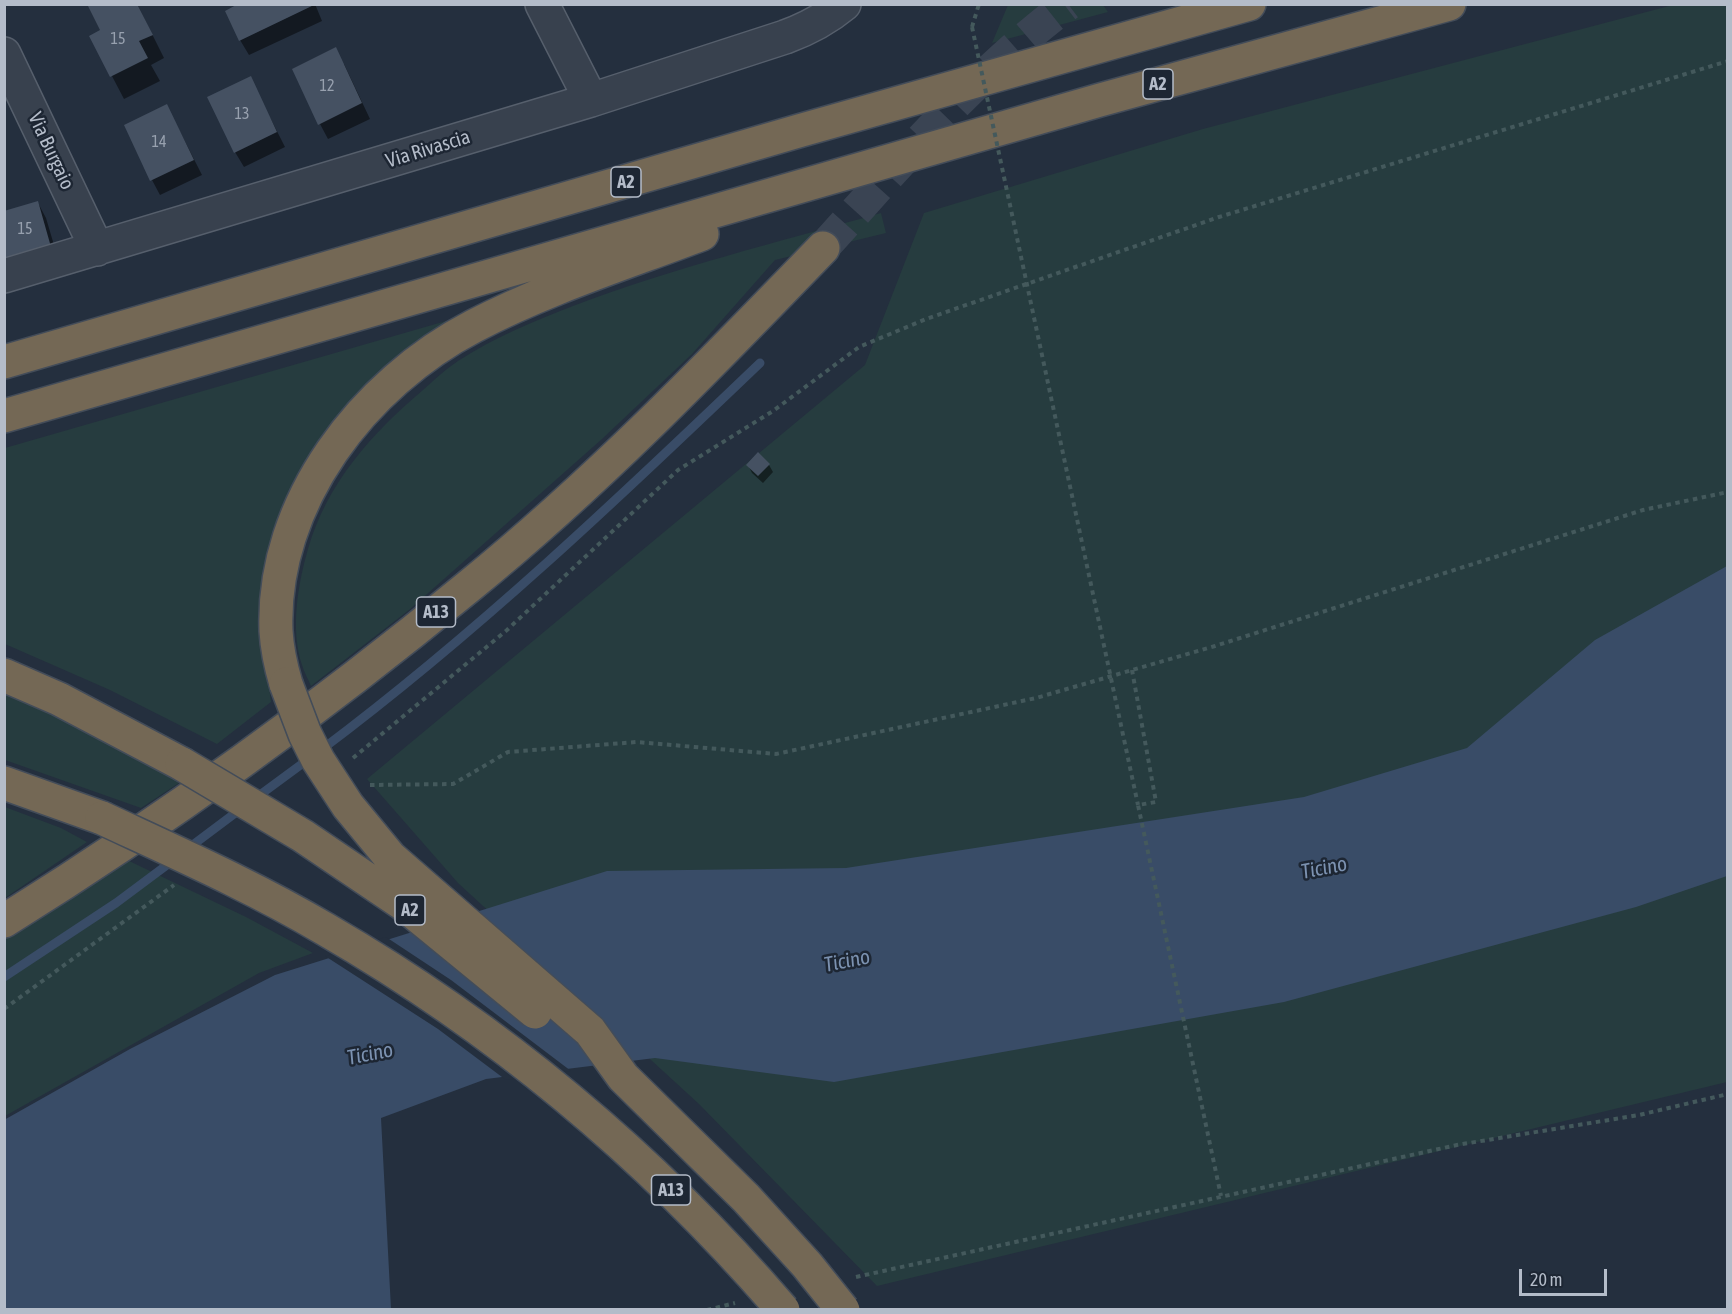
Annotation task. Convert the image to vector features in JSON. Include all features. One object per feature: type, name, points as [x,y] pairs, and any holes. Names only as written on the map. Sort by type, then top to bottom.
[{"type":"highway","name":"A2","points":[[4,362],[813,127],[1249,4]]},
{"type":"highway","name":"A2","points":[[4,416],[1250,57],[1449,4]]},
{"type":"highway","name":"A2","points":[[623,1077],[590,1032],[390,857],[348,806],[318,760],[305,734],[286,684],[276,632],[276,610],[284,557],[292,530],[314,481],[365,410],[403,374],[473,327],[541,295],[900,158]]},
{"type":"highway","name":"A13","points":[[4,921],[104,857],[266,744],[469,586],[638,435],[720,355],[823,248]]},
{"type":"highway","name":"A2","points":[[4,675],[59,699],[182,765],[303,836],[402,903],[575,1046],[623,1077]]},
{"type":"highway","name":"A13","points":[[4,783],[102,818],[257,892],[323,927],[378,960],[465,1019],[549,1083],[655,1174],[744,1264],[783,1310]]},
{"type":"highway","name":"A13","points":[[623,1077],[746,1198],[807,1265],[845,1294]]},
{"type":"street","points":[[542,4],[591,100]]},
{"type":"street","name":"Via Rivascia","points":[[4,276],[591,100],[807,29],[830,16],[844,4]]},
{"type":"street","name":"Via Burgaio","points":[[4,54],[97,249]]},
{"type":"path","points":[[980,4],[972,27],[1221,1196]]},
{"type":"path","points":[[347,762],[507,630],[678,470],[773,411],[859,346],[926,319],[1219,217],[1728,61]]},
{"type":"path","points":[[360,785],[453,784],[508,752],[637,742],[776,754],[1036,698],[1215,646],[1643,510],[1728,492]]},
{"type":"path","points":[[1132,670],[1156,802],[1138,805]]},
{"type":"path","points":[[4,1009],[177,883]]},
{"type":"path","points":[[845,1294],[1221,1196],[1457,1145],[1639,1115],[1728,1094]]},
{"type":"path","points":[[707,1310],[742,1302]]},
{"type":"green space","points":[[1008,5],[1103,5],[1108,12],[992,43]]},
{"type":"green space","points":[[1673,5],[1727,5],[1727,1082],[877,1286],[699,1104],[458,883],[367,779],[865,365],[924,213],[1203,129]]},
{"type":"green space","points":[[881,213],[886,233],[775,260],[692,354],[602,439],[409,610],[311,686],[298,651],[296,622],[301,577],[316,525],[339,481],[369,442],[404,406],[445,371],[471,353],[514,330],[611,292],[726,256]]},
{"type":"green space","points":[[460,317],[326,440],[265,656],[271,702],[217,744],[110,690],[5,644],[5,448]]},
{"type":"green space","points":[[4,687],[157,767],[179,783],[141,808],[5,760]]},
{"type":"green space","points":[[5,807],[61,828],[87,842],[5,898]]},
{"type":"green space","points":[[125,859],[246,917],[313,953],[259,973],[5,1116],[5,937]]},
{"type":"water","name":"Ticino","points":[[1727,566],[1727,876],[1636,907],[1284,1002],[834,1082],[655,1058],[486,1079],[381,1118],[391,1309],[5,1309],[4,1120],[130,1049],[275,975],[607,871],[846,868],[1304,797],[1467,748],[1595,640]]},
{"type":"pier","points":[[386,937],[451,980],[571,1071],[506,1080],[438,1029],[325,956]]},
{"type":"building","points":[[87,4],[137,4],[153,35],[139,41],[148,58],[110,77],[89,36],[100,30]]},
{"type":"building","points":[[238,4],[316,4],[239,41],[225,11]]},
{"type":"building","points":[[336,47],[362,103],[318,125],[292,69]]},
{"type":"building","points":[[251,76],[277,132],[234,153],[207,97]]},
{"type":"building","points":[[167,104],[194,160],[150,181],[124,125]]},
{"type":"building","points":[[38,201],[51,247],[4,260],[4,211]]},
{"type":"building","points":[[758,452],[770,464],[758,476],[746,465]]},
{"type":"waterway","points":[[321,750],[436,659],[491,612],[600,514],[760,363]]},
{"type":"waterway","points":[[253,800],[310,758]]},
{"type":"waterway","points":[[186,850],[242,808]]},
{"type":"waterway","points":[[4,977],[116,903],[175,859]]},
{"type":"tunnel","points":[[823,248],[939,120],[1001,60],[1068,4]]}]
